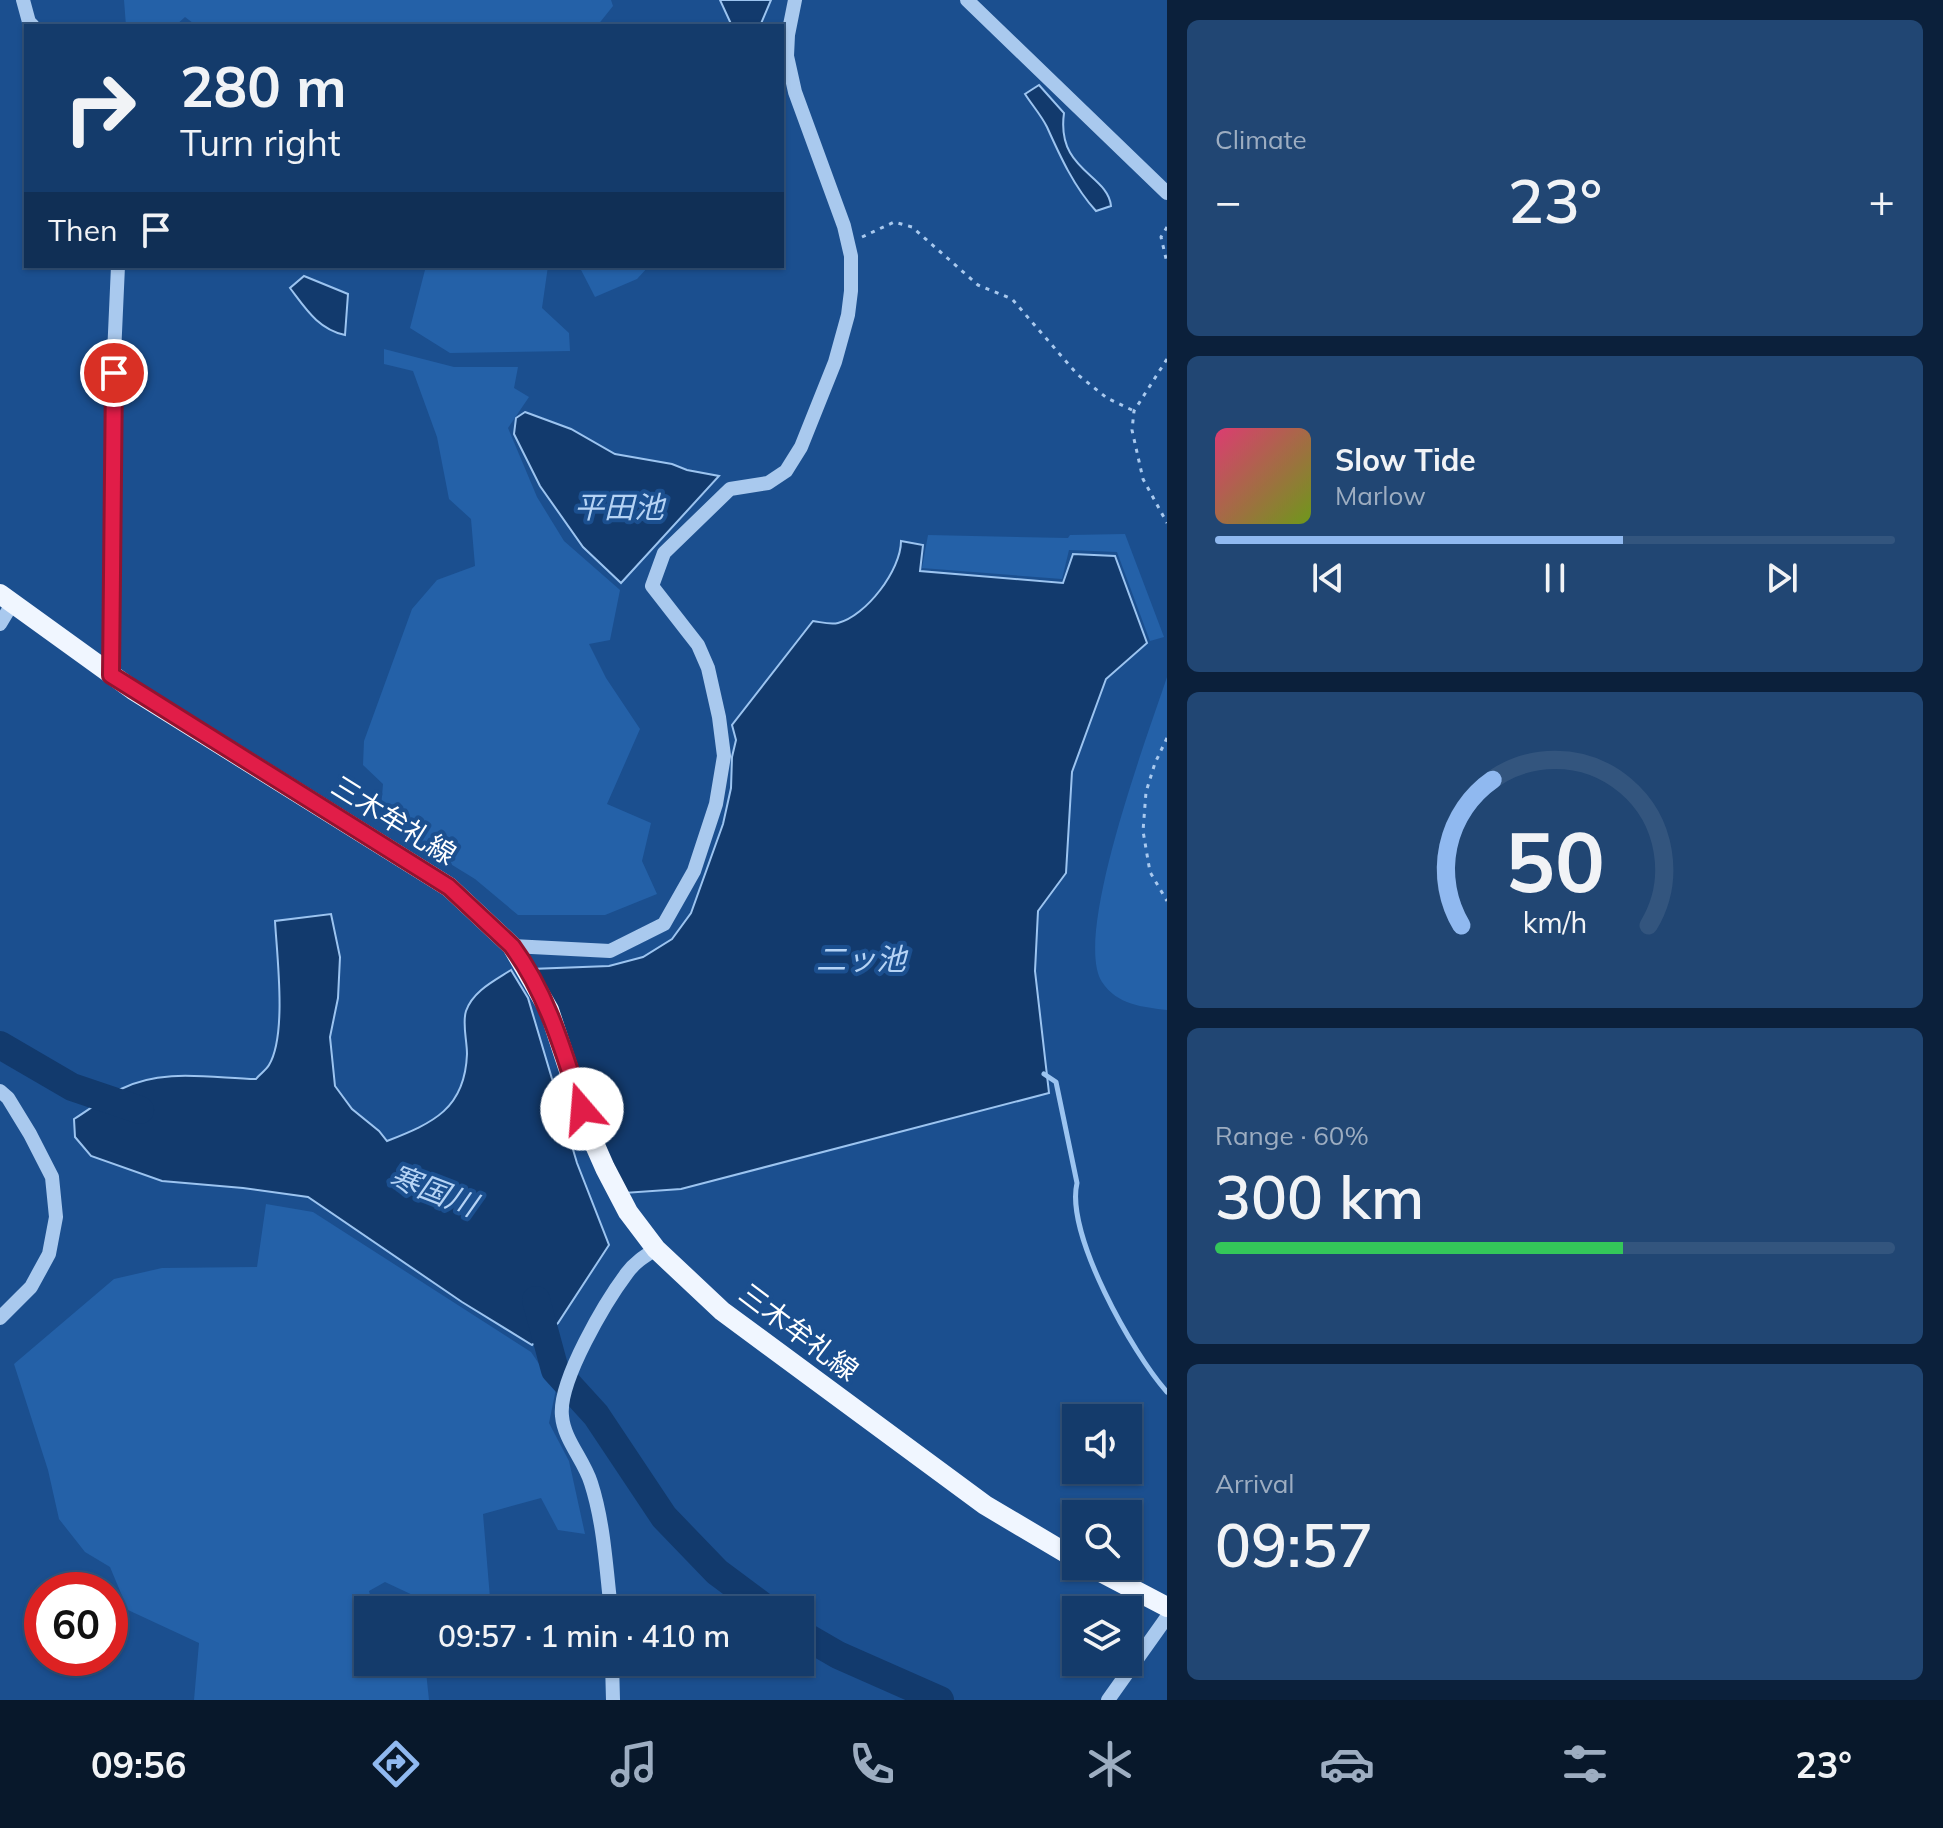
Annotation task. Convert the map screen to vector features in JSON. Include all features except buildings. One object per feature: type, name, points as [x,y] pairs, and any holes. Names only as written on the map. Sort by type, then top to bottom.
[{"type":"main road","name":"三木牟礼線","points":[[6,599],[111,675],[449,887],[516,952],[549,1010],[590,1134],[628,1212],[650,1242],[722,1311],[985,1505],[1062,1551]]},
{"type":"main road","points":[[1116,1580],[1167,1607]]},
{"type":"street","points":[[23,0],[31,24]]},
{"type":"street","points":[[516,952],[610,951],[664,924],[694,871],[716,804],[724,756],[708,668],[698,645],[652,586],[664,553],[730,489],[768,483],[786,471],[801,447],[835,362],[848,315],[851,256],[795,92],[787,56],[795,0]]},
{"type":"street","points":[[967,0],[1167,193]]},
{"type":"street","points":[[111,675],[112,399],[118,268]]},
{"type":"street","points":[[0,624],[6,599]]},
{"type":"street","points":[[0,1091],[8,1098],[30,1134],[52,1177],[56,1217],[49,1254],[31,1287],[0,1318]]},
{"type":"street","points":[[609,1596],[600,1523],[591,1483],[564,1429],[562,1397],[585,1344],[609,1300],[650,1242]]},
{"type":"street","points":[[1108,1700],[1167,1617]]},
{"type":"street","points":[[612,1676],[613,1700]]},
{"type":"path","points":[[848,244],[894,222],[912,227],[978,285],[1012,299],[1077,374],[1107,398],[1134,411]]},
{"type":"path","points":[[1167,227],[1161,237],[1167,263]]},
{"type":"path","points":[[1167,359],[1134,411],[1132,430],[1143,479],[1167,523]]},
{"type":"path","points":[[1167,738],[1146,792],[1143,831],[1150,872],[1167,901]]},
{"type":"shaded area","points":[[124,0],[611,0],[613,6],[599,24],[194,24],[185,17],[177,24],[126,24]]},
{"type":"shaded area","points":[[425,268],[548,268],[542,308],[569,333],[570,351],[450,353],[410,328]]},
{"type":"shaded area","points":[[580,268],[647,268],[637,279],[595,297]]},
{"type":"shaded area","points":[[384,349],[454,367],[518,367],[514,388],[529,397],[508,428],[537,497],[564,541],[620,590],[610,640],[589,644],[606,678],[640,729],[607,804],[651,823],[642,861],[657,894],[605,915],[518,915],[475,879],[418,844],[381,808],[383,784],[363,765],[364,741],[412,609],[437,580],[475,566],[471,519],[449,499],[437,437],[413,371],[384,364]]},
{"type":"shaded area","points":[[1125,534],[1164,637],[1150,641],[1117,552],[1069,550],[1062,579],[922,568],[928,535],[1068,538],[1070,535]]},
{"type":"shaded area","points":[[1167,677],[1167,1010],[1131,1004],[1115,996],[1102,982],[1095,958],[1097,923],[1116,833]]},
{"type":"shaded area","points":[[266,1204],[313,1212],[531,1352],[556,1389],[549,1423],[569,1461],[585,1534],[558,1530],[541,1498],[483,1514],[490,1596],[415,1596],[385,1582],[369,1591],[370,1596],[354,1596],[354,1676],[426,1676],[429,1700],[194,1700],[199,1643],[128,1610],[128,1572],[112,1572],[110,1567],[85,1552],[59,1519],[48,1470],[14,1364],[114,1279],[162,1268],[257,1267]]},
{"type":"water","points":[[720,0],[771,0],[761,24],[731,24]]},
{"type":"water","points":[[1039,85],[1064,113],[1068,148],[1108,195],[1111,206],[1096,211],[1074,182],[1045,123],[1025,94]]},
{"type":"water","points":[[304,276],[348,294],[345,335],[320,323],[290,288]]},
{"type":"water","name":"平田池","points":[[525,412],[571,429],[615,454],[719,476],[621,583],[583,547],[540,486],[514,434],[516,418]]},
{"type":"water","name":"二ッ池","points":[[901,541],[923,545],[920,571],[1063,583],[1073,554],[1115,556],[1147,643],[1106,679],[1072,772],[1066,873],[1038,911],[1035,971],[1049,1093],[681,1189],[624,1193],[531,969],[609,966],[643,957],[672,939],[691,913],[723,824],[736,740],[732,725],[813,621],[838,623],[849,619],[870,602],[895,565]]},
{"type":"water","points":[[331,914],[340,957],[338,998],[330,1037],[335,1086],[352,1109],[387,1141],[419,1128],[453,1101],[465,1073],[466,1011],[479,992],[511,970],[528,998],[577,1163],[609,1245],[558,1323],[532,1345],[462,1302],[308,1197],[162,1181],[91,1156],[75,1137],[74,1119],[115,1092],[137,1082],[170,1076],[256,1079],[269,1065],[278,1035],[280,995],[275,921]]},
{"type":"waterway","name":"寒国川","points":[[0,1045],[72,1087],[140,1110]]},
{"type":"waterway","points":[[1044,1074],[1056,1082],[1077,1183],[1076,1205],[1081,1232],[1091,1262],[1120,1323],[1167,1392]]},
{"type":"waterway","points":[[565,1141],[583,1128]]},
{"type":"waterway","name":"寒国川","points":[[536,1300],[555,1370],[596,1415],[664,1517],[717,1572],[749,1596]]},
{"type":"waterway","name":"寒国川","points":[[814,1641],[838,1655],[940,1700]]},
{"type":"route","points":[[114,373],[111,675],[449,887],[520,957],[549,1010],[582,1109]]}]
